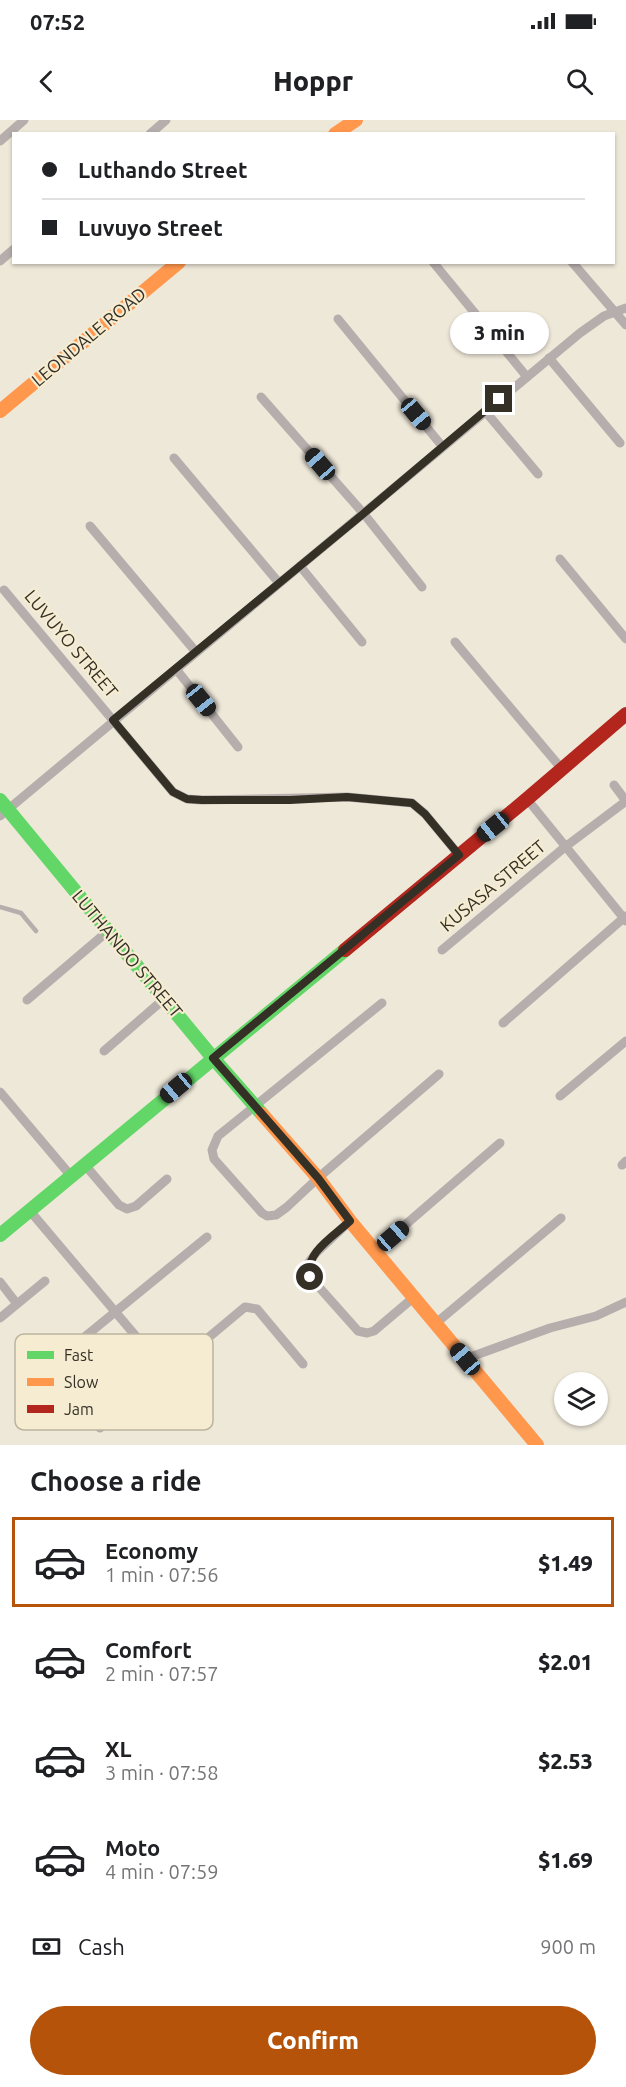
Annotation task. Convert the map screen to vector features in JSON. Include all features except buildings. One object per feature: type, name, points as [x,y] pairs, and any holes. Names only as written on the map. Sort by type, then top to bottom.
[{"type":"street","points":[[0,141],[24,120]]},
{"type":"street","points":[[152,132],[166,120]]},
{"type":"street","points":[[336,132],[346,120]]},
{"type":"street","points":[[337,132],[356,120]]},
{"type":"street","points":[[0,261],[12,251]]},
{"type":"street","name":"LEONDALE ROAD","points":[[0,411],[177,264]]},
{"type":"street","points":[[435,264],[526,376]]},
{"type":"street","points":[[574,264],[626,325]]},
{"type":"street","name":"LUVUYO STREET","points":[[3,809],[176,669],[526,376],[591,324],[615,311],[626,308]]},
{"type":"street","points":[[338,320],[442,446]]},
{"type":"street","points":[[549,358],[620,443]]},
{"type":"street","points":[[261,397],[363,514],[422,587]]},
{"type":"street","points":[[485,411],[538,474]]},
{"type":"street","points":[[174,458],[279,583]]},
{"type":"street","points":[[90,525],[196,652]]},
{"type":"street","points":[[560,559],[626,639]]},
{"type":"street","points":[[300,566],[362,642]]},
{"type":"street","name":"LUVUYO STREET","points":[[4,590],[173,792],[187,799],[202,800],[290,800],[347,797],[412,803],[425,814],[459,855]]},
{"type":"street","points":[[455,642],[561,768]]},
{"type":"street","points":[[176,669],[238,747]]},
{"type":"street","points":[[0,1235],[527,799],[626,714]]},
{"type":"street","points":[[565,847],[626,801],[614,785]]},
{"type":"street","name":"KUSASA STREET","points":[[503,1023],[625,918],[527,799]]},
{"type":"street","name":"LUTHANDO STREET","points":[[3,809],[213,1058],[318,1178],[413,1298],[537,1445]]},
{"type":"street","name":"KUSASA STREET","points":[[442,951],[565,847]]},
{"type":"street","points":[[27,1000],[108,931]]},
{"type":"street","points":[[104,1051],[164,999]]},
{"type":"street","points":[[382,1002],[219,1136],[212,1150],[214,1159],[252,1204],[267,1216],[276,1215],[439,1074]]},
{"type":"street","points":[[560,1096],[626,1041]]},
{"type":"street","points":[[0,1092],[71,1176]]},
{"type":"street","points":[[375,1251],[500,1143]]},
{"type":"street","points":[[85,1165],[119,1205],[127,1209],[136,1206],[166,1179]]},
{"type":"street","points":[[30,1211],[134,1334]]},
{"type":"street","points":[[435,1324],[561,1218]]},
{"type":"street","points":[[350,1221],[316,1252],[309,1262],[310,1277],[358,1331],[367,1333],[374,1331],[413,1298]]},
{"type":"street","points":[[87,1334],[207,1237]]},
{"type":"street","points":[[0,1318],[45,1281]]},
{"type":"street","points":[[0,1282],[17,1304]]},
{"type":"street","points":[[465,1359],[550,1328],[596,1316],[626,1302]]},
{"type":"street","points":[[213,1334],[245,1307],[257,1309],[303,1364]]},
{"type":"lane","points":[[0,907],[21,913],[36,930]]},
{"type":"traffic: fast","points":[[0,800],[262,1114]]},
{"type":"traffic: fast","points":[[0,1235],[345,950]]},
{"type":"traffic: slow","points":[[338,132],[356,120]]},
{"type":"traffic: slow","points":[[0,411],[177,264]]},
{"type":"traffic: slow","points":[[262,1114],[318,1178],[350,1221],[537,1445]]},
{"type":"traffic: jam","points":[[345,950],[626,714]]},
{"type":"route","points":[[310,1277],[309,1262],[316,1252],[350,1221],[318,1178],[213,1058],[459,855],[425,814],[412,803],[380,798],[347,797],[290,800],[202,800],[179,797],[113,720],[499,399]]}]
